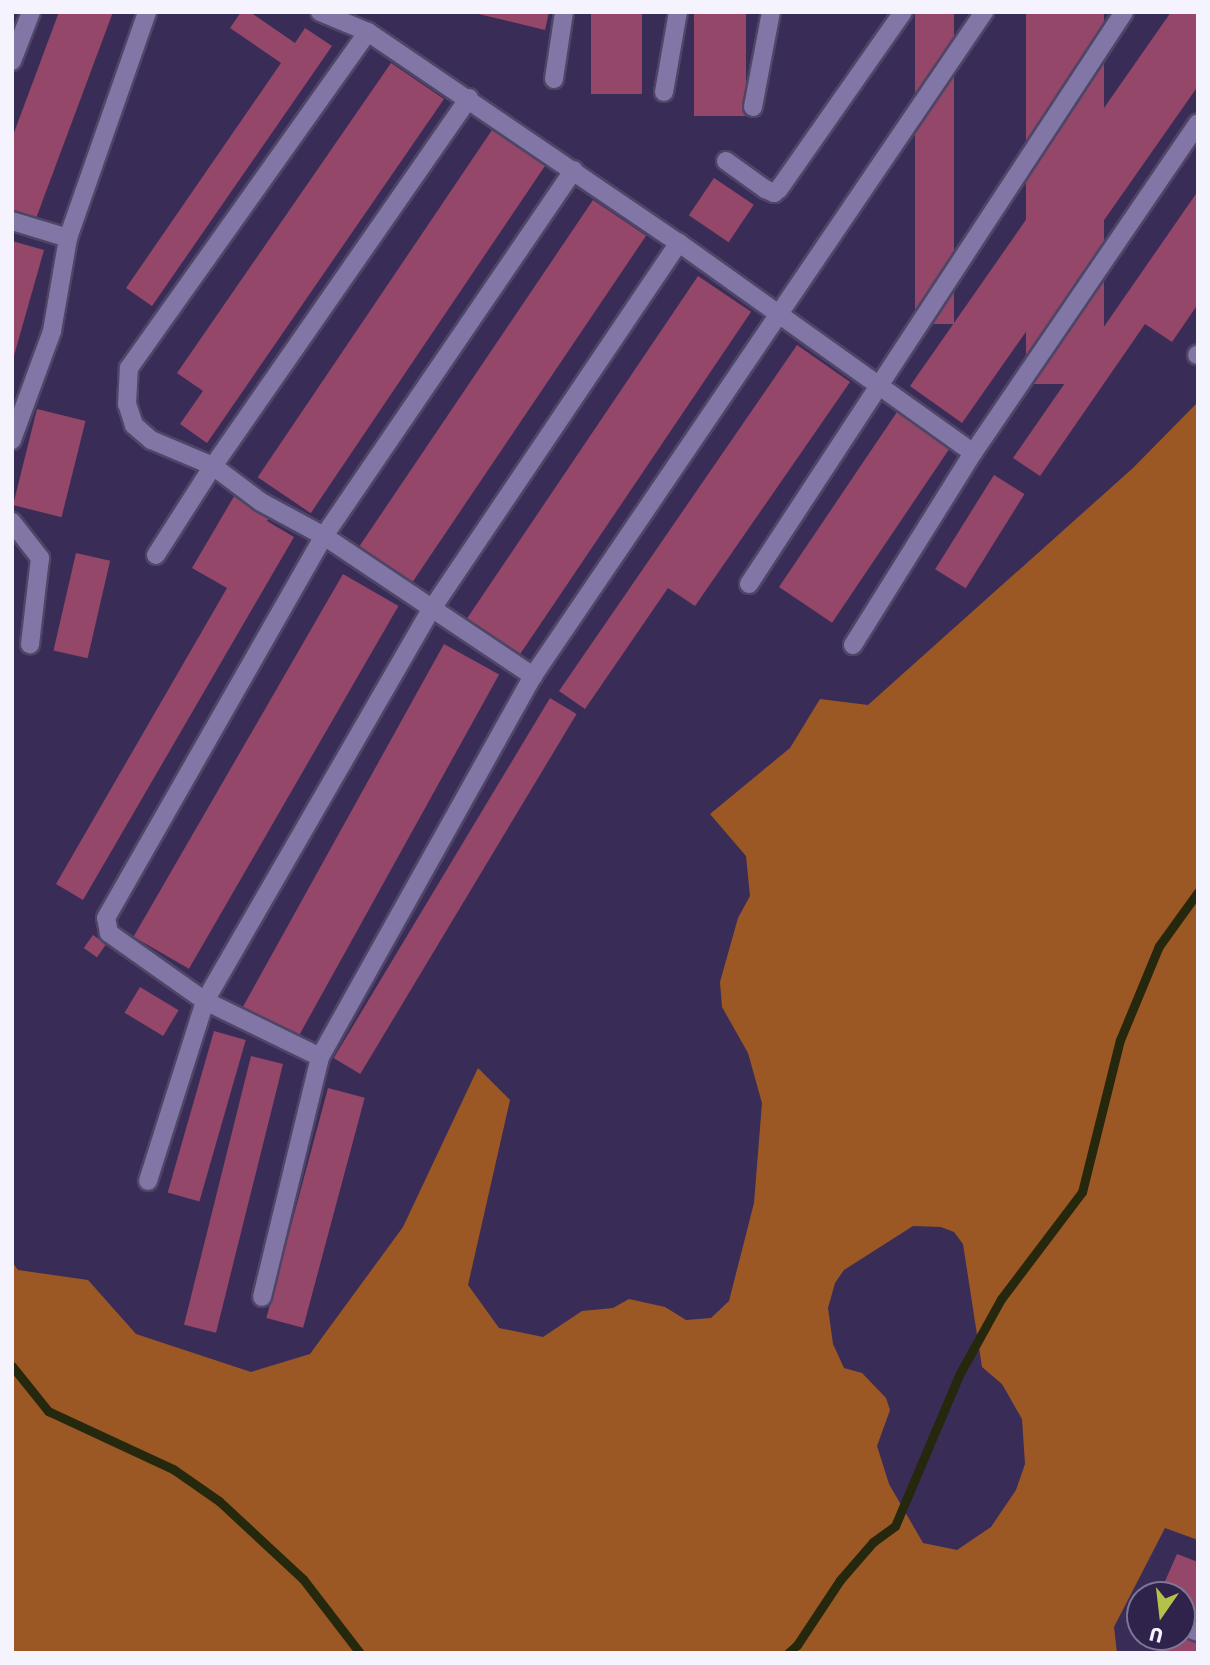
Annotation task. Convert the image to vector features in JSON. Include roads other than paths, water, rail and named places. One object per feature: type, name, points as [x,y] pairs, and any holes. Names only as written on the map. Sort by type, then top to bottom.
[{"type":"street","points":[[12,61],[31,12]]},
{"type":"street","points":[[12,440],[52,331],[68,238],[147,12]]},
{"type":"street","points":[[320,12],[368,32],[469,99],[679,243],[777,316],[973,453]]},
{"type":"street","points":[[554,79],[564,12]]},
{"type":"street","points":[[664,92],[678,12]]},
{"type":"street","points":[[753,107],[771,12]]},
{"type":"street","points":[[726,162],[765,189],[774,193],[779,189],[904,12]]},
{"type":"street","points":[[262,1297],[320,1057],[533,676],[984,12]]},
{"type":"street","points":[[749,584],[876,386],[1124,12]]},
{"type":"street","points":[[368,32],[130,368],[127,404],[134,425],[151,440],[213,466],[261,502],[324,536],[533,676]]},
{"type":"street","points":[[156,555],[213,466],[469,99]]},
{"type":"street","points":[[853,645],[973,453],[1198,123]]},
{"type":"street","points":[[320,1057],[205,1001],[109,933],[106,918],[324,536],[574,170]]},
{"type":"street","points":[[12,221],[68,238]]},
{"type":"street","points":[[148,1181],[205,1001],[432,610],[679,243]]},
{"type":"street","points":[[12,522],[40,558],[30,645]]},
{"type":"waterway","points":[[788,1653],[797,1645],[840,1580],[873,1542],[895,1526],[959,1375],[1001,1299],[1082,1192],[1120,1040],[1159,946],[1198,892]]},
{"type":"waterway","points":[[12,1366],[48,1411],[173,1469],[219,1501],[303,1579],[360,1653]]}]
